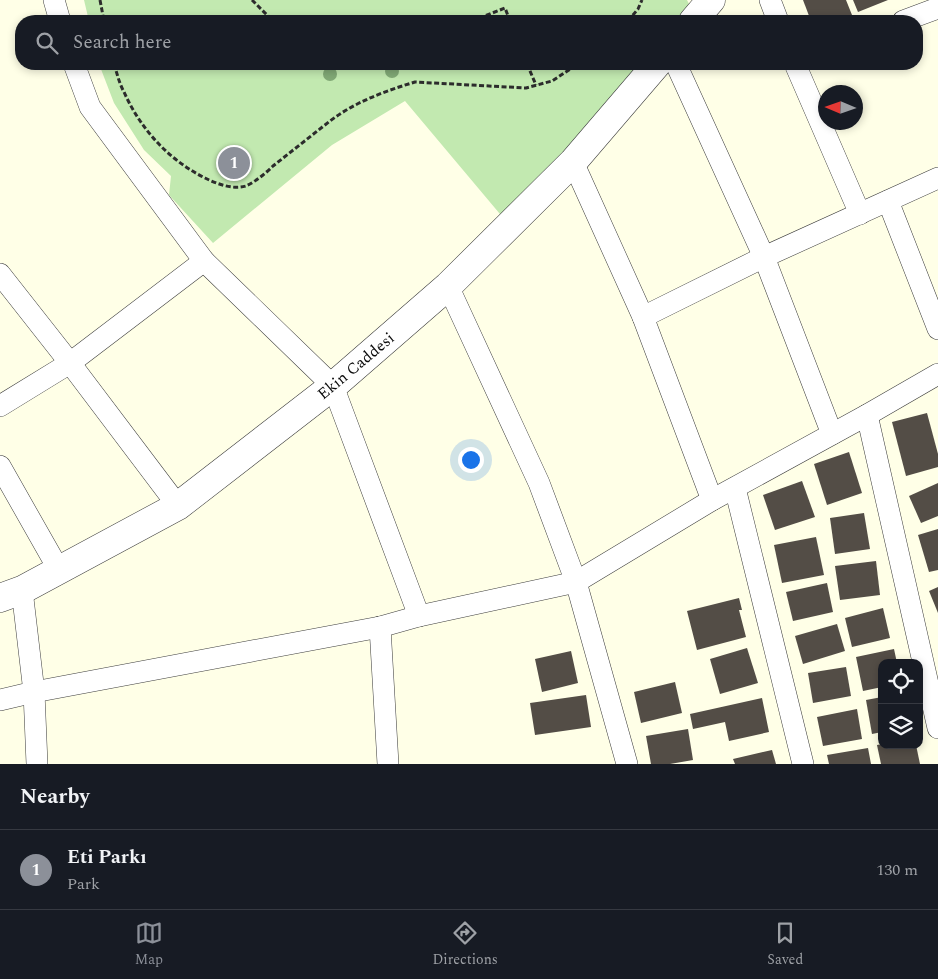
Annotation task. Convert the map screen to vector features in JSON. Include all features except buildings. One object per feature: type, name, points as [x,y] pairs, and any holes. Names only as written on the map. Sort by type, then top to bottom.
[{"type":"street","points":[[54,0],[58,15]]},
{"type":"street","points":[[770,0],[776,15]]},
{"type":"street","points":[[919,15],[938,8]]},
{"type":"street","points":[[76,70],[90,107],[204,261],[333,386],[419,616]]},
{"type":"street","name":"Ekin Caddesi","points":[[11,594],[178,506],[333,386],[448,286],[573,162],[652,70]]},
{"type":"street","points":[[679,70],[764,257],[832,434]]},
{"type":"street","points":[[798,70],[860,214]]},
{"type":"street","points":[[573,162],[643,317],[712,500]]},
{"type":"street","points":[[643,317],[764,257],[938,178]]},
{"type":"street","points":[[888,201],[938,329]]},
{"type":"street","points":[[0,406],[70,363],[204,261]]},
{"type":"street","points":[[0,274],[178,506]]},
{"type":"street","points":[[448,286],[539,483],[576,582],[627,764]]},
{"type":"street","points":[[0,700],[380,627],[419,616],[576,582],[712,500],[938,374]]},
{"type":"street","points":[[867,415],[938,728]]},
{"type":"street","points":[[0,466],[59,570]]},
{"type":"street","points":[[735,488],[802,764]]},
{"type":"street","points":[[11,594],[34,692],[36,764]]},
{"type":"street","points":[[380,627],[388,764]]},
{"type":"path","points":[[100,0],[103,15]]},
{"type":"path","points":[[252,0],[267,15]]},
{"type":"path","points":[[633,15],[642,0]]},
{"type":"path","points":[[487,15],[505,8],[508,15]]},
{"type":"path","points":[[116,70],[124,92],[140,121],[163,150],[189,170],[214,182],[234,187],[246,186],[332,120],[363,101],[398,87],[415,82],[526,88],[552,81],[569,70]]},
{"type":"path","points":[[529,70],[536,86]]},
{"type":"green space","points":[[84,0],[687,0],[689,4],[681,15],[88,15]]},
{"type":"green space","points":[[101,70],[638,70],[505,220],[405,101],[332,145],[213,243],[169,195],[171,176],[144,150],[114,103]]},
{"type":"place","name":"Eti Parkı","points":[[234,163]]}]
